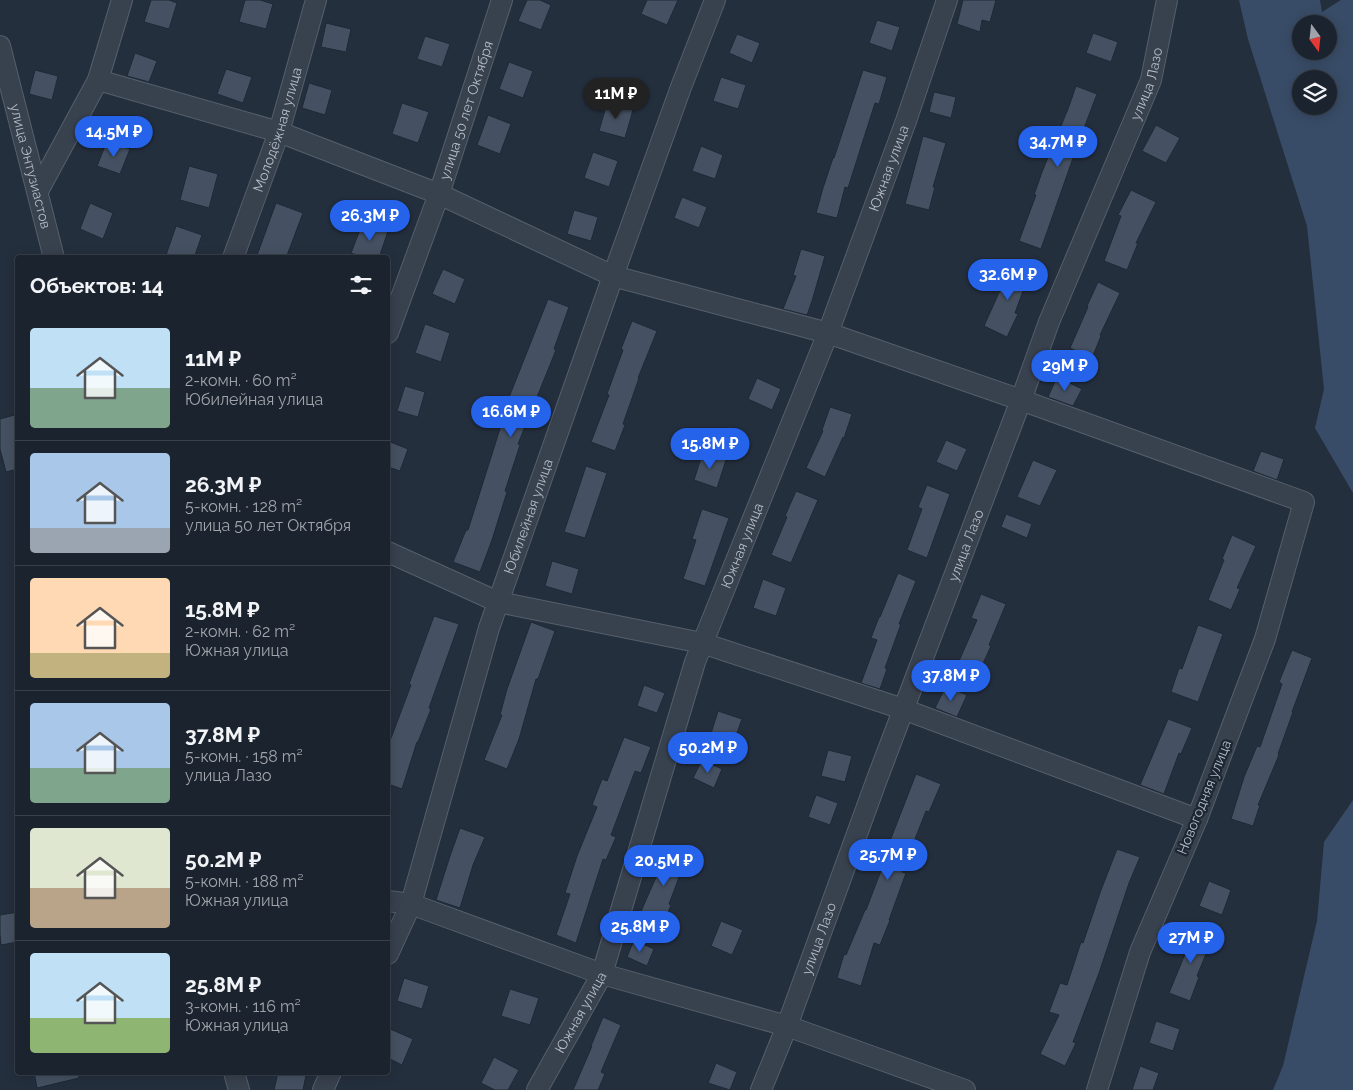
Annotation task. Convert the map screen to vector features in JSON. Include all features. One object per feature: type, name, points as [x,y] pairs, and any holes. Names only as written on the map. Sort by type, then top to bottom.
[{"type":"street","points":[[38,191],[98,80],[122,0]]},
{"type":"street","name":"Молодёжная улица","points":[[234,255],[279,132],[316,0]]},
{"type":"street","name":"улица 50 лет Октября","points":[[390,328],[439,194],[502,0]]},
{"type":"street","name":"Юбилейная улица","points":[[390,950],[411,904],[489,628],[681,86],[715,0]]},
{"type":"street","name":"Южная улица","points":[[536,1090],[602,974],[692,671],[828,333],[906,121],[947,0]]},
{"type":"street","name":"улица Лазо","points":[[761,1090],[787,1026],[873,788],[1049,322],[1151,80],[1167,0]]},
{"type":"street","name":"улица Энтузиастов","points":[[0,46],[53,255]]},
{"type":"street","points":[[98,80],[279,132],[439,194],[613,276],[828,333],[1021,400]]},
{"type":"street","name":"Новогодняя улица","points":[[1021,400],[1304,502],[1266,639],[1197,819],[1140,952],[1097,1090]]},
{"type":"street","points":[[390,553],[498,602],[702,643],[903,709],[1197,819]]},
{"type":"street","points":[[390,901],[411,904],[602,974],[787,1026],[965,1090]]},
{"type":"street","points":[[235,1075],[239,1090]]},
{"type":"street","points":[[323,1090],[330,1075]]},
{"type":"water","points":[[1239,0],[1320,0],[1322,12],[1341,0],[1353,0],[1353,493],[1315,428],[1324,389],[1307,226],[1248,39]]},
{"type":"water","points":[[1353,800],[1353,1090],[1273,1090],[1283,1066],[1317,921],[1324,842]]},
{"type":"building","points":[[151,0],[169,0],[177,3],[169,29],[144,22]]},
{"type":"building","points":[[245,0],[260,0],[273,4],[266,29],[239,22]]},
{"type":"building","points":[[527,0],[540,0],[551,5],[541,30],[518,21]]},
{"type":"building","points":[[647,0],[678,0],[667,25],[641,14]]},
{"type":"building","points":[[963,0],[996,0],[990,22],[982,20],[980,32],[957,24]]},
{"type":"building","points":[[877,20],[900,27],[892,51],[869,43]]},
{"type":"building","points":[[326,23],[351,29],[346,52],[321,47]]},
{"type":"building","points":[[1093,33],[1118,42],[1111,62],[1086,53]]},
{"type":"building","points":[[737,34],[760,43],[752,63],[729,53]]},
{"type":"building","points":[[425,36],[450,44],[442,67],[417,59]]},
{"type":"building","points":[[135,53],[157,61],[149,82],[127,76]]},
{"type":"building","points":[[509,62],[533,71],[523,98],[499,89]]},
{"type":"building","points":[[226,69],[252,77],[243,103],[217,94]]},
{"type":"building","points":[[35,70],[58,76],[52,100],[29,94]]},
{"type":"building","points":[[863,70],[887,77],[879,104],[875,103],[848,188],[845,187],[837,218],[816,213],[823,188]]},
{"type":"building","points":[[721,77],[746,85],[738,109],[713,101]]},
{"type":"building","points":[[309,83],[332,90],[325,115],[302,108]]},
{"type":"building","points":[[1076,86],[1097,94],[1041,249],[1019,241],[1036,195],[1034,195],[1042,172]]},
{"type":"building","points":[[934,92],[956,97],[951,118],[929,112]]},
{"type":"building","points":[[402,103],[429,112],[418,143],[392,134]]},
{"type":"building","points":[[607,103],[633,110],[625,138],[599,131]]},
{"type":"building","points":[[488,115],[511,124],[500,154],[477,145]]},
{"type":"building","points":[[1156,125],[1180,138],[1166,163],[1142,151]]},
{"type":"building","points":[[923,136],[946,143],[933,187],[935,187],[929,210],[905,204]]},
{"type":"building","points":[[107,141],[130,149],[120,174],[97,166]]},
{"type":"building","points":[[701,146],[723,155],[715,179],[692,171]]},
{"type":"building","points":[[593,152],[618,161],[609,187],[584,178]]},
{"type":"building","points":[[189,166],[218,174],[209,208],[180,200]]},
{"type":"building","points":[[1131,190],[1156,202],[1136,243],[1138,243],[1127,270],[1104,261],[1121,216],[1118,215]]},
{"type":"building","points":[[682,197],[707,207],[699,228],[674,218]]},
{"type":"building","points":[[90,203],[113,213],[103,239],[80,229]]},
{"type":"building","points":[[276,203],[303,213],[287,255],[257,255]]},
{"type":"building","points":[[574,210],[598,217],[591,241],[567,234]]},
{"type":"building","points":[[363,222],[388,231],[380,255],[357,255],[351,253]]},
{"type":"building","points":[[176,226],[202,235],[195,255],[166,255]]},
{"type":"building","points":[[801,249],[825,256],[807,315],[783,309],[796,276],[793,275]]},
{"type":"building","points":[[1008,264],[1030,272],[1015,313],[1018,314],[1007,337],[984,326],[1001,288],[999,288]]},
{"type":"building","points":[[443,269],[465,279],[455,304],[432,294]]},
{"type":"building","points":[[1098,282],[1120,293],[1100,335],[1092,358],[1070,348]]},
{"type":"building","points":[[548,299],[569,307],[554,349],[556,350],[518,444],[520,445],[505,491],[507,492],[480,572],[453,562],[466,530],[468,530],[504,416],[502,415]]},
{"type":"building","points":[[632,321],[657,331],[638,378],[623,424],[625,425],[615,451],[591,442],[609,395],[607,394]]},
{"type":"building","points":[[425,324],[450,333],[441,362],[415,353]]},
{"type":"building","points":[[1057,377],[1082,389],[1073,406],[1048,397]]},
{"type":"building","points":[[757,378],[781,389],[772,410],[748,399]]},
{"type":"building","points":[[405,386],[425,392],[418,417],[397,411]]},
{"type":"building","points":[[830,407],[852,414],[844,438],[825,477],[806,468],[823,431]]},
{"type":"building","points":[[15,415],[15,470],[6,472],[0,449],[0,419]]},
{"type":"building","points":[[946,440],[967,449],[957,471],[936,462]]},
{"type":"building","points":[[390,442],[408,449],[400,471],[390,468]]},
{"type":"building","points":[[1261,451],[1284,459],[1277,480],[1253,471]]},
{"type":"building","points":[[703,452],[726,460],[717,488],[694,480]]},
{"type":"building","points":[[1033,460],[1057,470],[1040,506],[1017,497]]},
{"type":"building","points":[[586,466],[607,473],[585,538],[564,532]]},
{"type":"building","points":[[927,485],[950,494],[927,558],[907,550],[922,509],[918,507]]},
{"type":"building","points":[[796,491],[818,500],[791,563],[771,555]]},
{"type":"building","points":[[702,509],[729,518],[705,586],[683,579],[696,540],[692,539]]},
{"type":"building","points":[[1006,514],[1032,524],[1027,538],[1001,527]]},
{"type":"building","points":[[1232,535],[1256,546],[1237,588],[1240,589],[1231,610],[1208,600]]},
{"type":"building","points":[[552,561],[579,569],[572,594],[545,586]]},
{"type":"building","points":[[898,573],[916,581],[899,624],[901,624],[885,668],[887,669],[880,689],[861,683],[877,640],[871,638]]},
{"type":"building","points":[[763,579],[786,588],[776,616],[753,608]]},
{"type":"building","points":[[981,594],[1006,604],[980,670],[959,661],[977,620],[971,618]]},
{"type":"building","points":[[434,616],[459,624],[402,789],[390,785],[390,741],[411,685],[409,684]]},
{"type":"building","points":[[531,622],[555,631],[538,679],[536,679],[519,739],[507,769],[484,760],[502,715],[500,715],[507,689]]},
{"type":"building","points":[[1198,625],[1223,634],[1198,702],[1171,692],[1179,668],[1182,669]]},
{"type":"building","points":[[1292,650],[1312,658],[1292,712],[1279,755],[1258,805],[1260,805],[1253,826],[1231,819],[1244,777],[1257,746],[1260,747],[1282,684],[1279,682]]},
{"type":"building","points":[[644,685],[665,693],[657,713],[637,706]]},
{"type":"building","points":[[946,686],[967,695],[957,717],[935,708]]},
{"type":"building","points":[[718,711],[742,719],[732,747],[709,740]]},
{"type":"building","points":[[1168,719],[1192,728],[1181,754],[1179,753],[1164,794],[1140,785]]},
{"type":"building","points":[[624,737],[651,747],[641,773],[635,771],[611,835],[616,837],[606,860],[603,859],[576,943],[556,935],[570,894],[565,893],[577,856],[597,807],[592,805],[602,779],[607,781]]},
{"type":"building","points":[[828,750],[852,756],[845,782],[821,776]]},
{"type":"building","points":[[702,760],[722,769],[714,788],[693,778]]},
{"type":"building","points":[[916,774],[941,784],[929,812],[926,811],[902,872],[906,873],[890,920],[880,945],[874,943],[861,986],[837,978],[844,954],[846,955],[866,910]]},
{"type":"building","points":[[816,795],[838,803],[830,825],[808,817]]},
{"type":"building","points":[[460,828],[485,837],[473,865],[460,908],[436,900]]},
{"type":"building","points":[[665,848],[687,856],[663,925],[639,916],[657,875]]},
{"type":"building","points":[[1117,849],[1140,857],[1073,1042],[1076,1043],[1065,1066],[1040,1054],[1059,1015],[1049,1012],[1060,983],[1067,985],[1081,942],[1083,943]]},
{"type":"building","points":[[1209,881],[1231,890],[1222,915],[1199,906]]},
{"type":"building","points":[[15,912],[15,943],[1,945],[0,915]]},
{"type":"building","points":[[721,921],[743,930],[732,955],[711,946]]},
{"type":"building","points":[[1190,928],[1213,937],[1197,976],[1199,977],[1190,1001],[1169,993],[1185,954],[1180,952]]},
{"type":"building","points":[[634,940],[654,949],[647,966],[627,957]]},
{"type":"building","points":[[404,978],[429,986],[422,1009],[397,1001]]},
{"type":"building","points":[[510,989],[539,998],[530,1025],[501,1016]]},
{"type":"building","points":[[603,1017],[621,1025],[601,1072],[605,1074],[598,1090],[573,1090],[592,1046]]},
{"type":"building","points":[[1156,1021],[1180,1029],[1173,1051],[1149,1043]]},
{"type":"building","points":[[390,1029],[413,1039],[402,1065],[390,1059]]},
{"type":"building","points":[[494,1057],[519,1070],[508,1090],[495,1090],[481,1083]]},
{"type":"building","points":[[716,1063],[737,1072],[730,1090],[708,1083]]},
{"type":"building","points":[[1140,1066],[1159,1073],[1153,1090],[1132,1090]]},
{"type":"building","points":[[35,1075],[79,1075],[79,1078],[37,1088]]},
{"type":"building","points":[[277,1075],[306,1075],[303,1090],[274,1090]]}]
